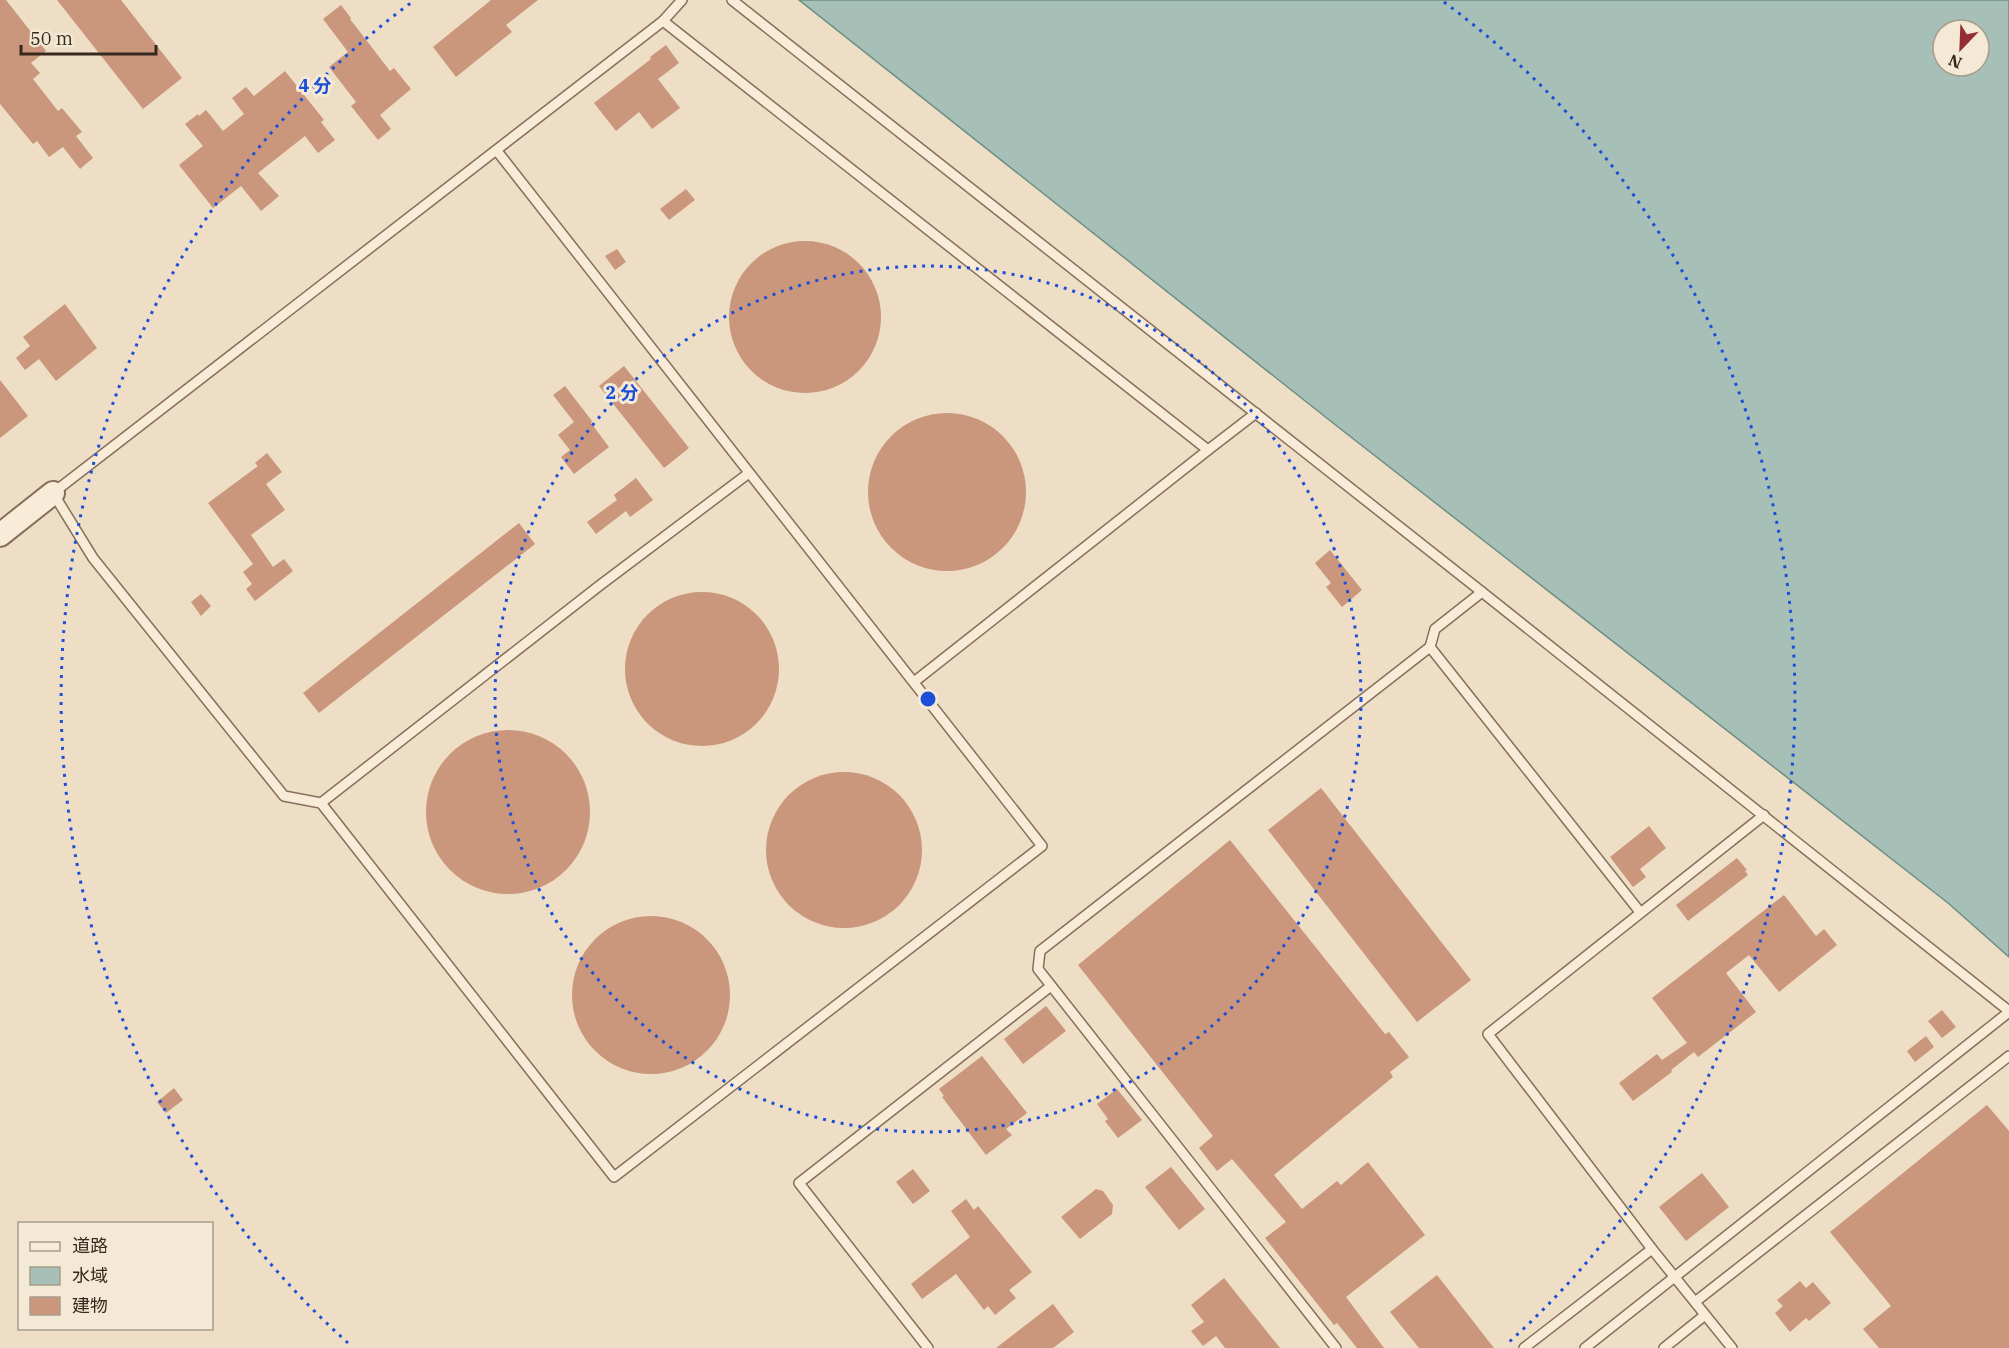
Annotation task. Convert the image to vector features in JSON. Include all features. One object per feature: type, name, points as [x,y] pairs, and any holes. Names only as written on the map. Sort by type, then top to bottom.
[{"type":"street","points":[[0,535],[53,494]]},
{"type":"lane","points":[[497,151],[1042,846],[614,1178],[321,803],[284,796],[93,558],[53,494],[663,21],[682,0]]},
{"type":"lane","points":[[732,0],[1764,815],[2009,1012],[1585,1348]]},
{"type":"lane","points":[[663,21],[1208,450]]},
{"type":"lane","points":[[914,682],[1256,413]]},
{"type":"lane","points":[[321,803],[608,579],[749,473]]},
{"type":"lane","points":[[1336,1348],[1038,969],[1040,951],[1430,647],[1436,629],[1482,592]]},
{"type":"lane","points":[[1430,647],[1640,912]]},
{"type":"lane","points":[[1732,1348],[1652,1249],[1488,1034],[1764,815]]},
{"type":"lane","points":[[928,1348],[799,1183],[1051,986]]},
{"type":"lane","points":[[1695,1302],[2009,1056]]},
{"type":"lane","points":[[1524,1348],[1652,1249]]},
{"type":"lane","points":[[1664,1348],[1705,1315]]},
{"type":"water","points":[[799,0],[2009,0],[2009,957],[1948,903],[1333,423]]},
{"type":"building","points":[[0,0],[6,0],[46,51],[31,63],[40,73],[33,79],[58,111],[62,108],[82,132],[76,136],[93,158],[80,169],[63,147],[49,157],[37,141],[33,144],[0,104]]},
{"type":"building","points":[[57,0],[121,0],[182,78],[143,109]]},
{"type":"building","points":[[491,0],[538,0],[506,25],[512,32],[456,77],[433,47]]},
{"type":"building","points":[[341,5],[390,71],[394,68],[411,89],[380,115],[391,129],[378,140],[351,106],[356,102],[329,67],[348,52],[323,19]]},
{"type":"building","points":[[666,45],[679,63],[658,79],[680,108],[652,129],[639,112],[616,131],[594,103]]},
{"type":"building","points":[[285,71],[324,120],[321,122],[335,140],[318,153],[305,136],[258,173],[279,196],[261,211],[241,186],[213,208],[179,165],[203,146],[185,124],[206,110],[223,131],[244,114],[232,98],[246,87],[254,96]]},
{"type":"building","points":[[686,189],[695,200],[669,220],[660,209]]},
{"type":"building","points":[[805,241],[834,246],[859,263],[876,288],[881,317],[876,346],[859,371],[834,388],[805,393],[776,388],[751,371],[734,346],[729,317],[734,288],[751,263],[776,246]]},
{"type":"building","points":[[617,249],[626,262],[615,270],[605,256]]},
{"type":"building","points":[[65,304],[97,348],[56,381],[39,359],[25,370],[16,358],[30,346],[23,337]]},
{"type":"building","points":[[624,366],[689,448],[664,468],[599,386]]},
{"type":"building","points":[[0,380],[28,416],[0,438]]},
{"type":"building","points":[[565,386],[609,447],[574,474],[561,457],[570,450],[558,435],[574,422],[553,395]]},
{"type":"building","points":[[947,413],[962,414],[977,419],[991,426],[1003,436],[1013,448],[1020,462],[1025,477],[1025,507],[1020,522],[1013,536],[1003,548],[991,558],[977,565],[962,570],[947,571],[932,570],[917,565],[903,558],[891,548],[881,536],[874,522],[869,507],[868,492],[869,477],[874,462],[881,448],[891,436],[903,426],[917,419],[932,414]]},
{"type":"building","points":[[267,453],[282,472],[266,484],[285,510],[251,535],[273,567],[284,559],[293,571],[255,601],[246,589],[252,584],[243,572],[253,564],[208,503],[258,466],[255,463]]},
{"type":"building","points":[[636,478],[653,500],[630,517],[626,511],[596,534],[587,522],[617,500],[614,495]]},
{"type":"building","points":[[519,523],[535,544],[319,713],[303,693]]},
{"type":"building","points":[[1330,550],[1362,590],[1342,607],[1326,587],[1331,583],[1315,563]]},
{"type":"building","points":[[702,592],[731,598],[745,605],[756,615],[766,626],[773,640],[779,669],[773,698],[766,712],[756,723],[745,733],[731,740],[702,746],[673,740],[659,733],[648,723],[638,712],[631,698],[625,669],[631,640],[638,626],[648,615],[659,605],[673,598]]},
{"type":"building","points":[[201,594],[211,606],[201,616],[191,602]]},
{"type":"building","points":[[508,730],[539,736],[566,754],[584,781],[590,812],[584,843],[566,870],[539,888],[508,894],[477,888],[450,870],[432,843],[426,812],[432,781],[450,754],[477,736]]},
{"type":"building","points":[[844,772],[874,777],[900,794],[917,820],[922,850],[917,880],[900,906],[874,923],[844,928],[814,923],[788,906],[771,880],[766,850],[771,820],[788,794],[814,777]]},
{"type":"building","points":[[1321,788],[1471,980],[1417,1022],[1268,830]]},
{"type":"building","points":[[1649,826],[1666,848],[1640,869],[1646,877],[1633,887],[1610,857]]},
{"type":"building","points":[[1230,840],[1385,1034],[1389,1032],[1409,1057],[1390,1072],[1393,1077],[1274,1175],[1302,1209],[1337,1181],[1341,1185],[1368,1162],[1425,1235],[1346,1297],[1384,1348],[1357,1348],[1337,1323],[1334,1325],[1265,1238],[1286,1222],[1232,1159],[1217,1171],[1199,1148],[1213,1136],[1078,965]]},
{"type":"building","points":[[1737,858],[1747,870],[1745,871],[1748,875],[1688,921],[1676,905]]},
{"type":"building","points":[[1784,895],[1816,936],[1824,929],[1837,945],[1779,992],[1749,955],[1726,973],[1756,1012],[1698,1057],[1694,1052],[1671,1070],[1672,1072],[1633,1101],[1619,1083],[1657,1054],[1662,1060],[1687,1043],[1652,998]]},
{"type":"building","points":[[651,916],[666,917],[681,922],[695,929],[707,939],[717,951],[724,965],[729,980],[729,1010],[724,1025],[717,1039],[707,1051],[695,1061],[681,1068],[666,1073],[651,1074],[636,1073],[621,1068],[607,1061],[595,1051],[585,1039],[578,1025],[573,1010],[572,995],[573,980],[578,965],[585,951],[595,939],[607,929],[621,922],[636,917]]},
{"type":"building","points":[[1046,1006],[1066,1031],[1023,1064],[1004,1039]]},
{"type":"building","points":[[1942,1010],[1956,1027],[1942,1038],[1928,1021]]},
{"type":"building","points":[[1926,1036],[1934,1047],[1915,1062],[1907,1051]]},
{"type":"building","points":[[982,1056],[1027,1113],[1006,1129],[1012,1135],[986,1155],[942,1097],[944,1096],[939,1089]]},
{"type":"building","points":[[174,1088],[183,1100],[166,1113],[157,1102]]},
{"type":"building","points":[[1117,1089],[1142,1120],[1118,1138],[1105,1121],[1108,1119],[1097,1104]]},
{"type":"building","points":[[1987,1105],[2009,1131],[2009,1348],[1879,1348],[1863,1329],[1891,1306],[1830,1232]]},
{"type":"building","points":[[1171,1167],[1205,1209],[1179,1230],[1145,1187]]},
{"type":"building","points":[[913,1169],[930,1191],[913,1204],[896,1182]]},
{"type":"building","points":[[1702,1173],[1729,1207],[1686,1241],[1659,1207]]},
{"type":"building","points":[[1096,1189],[1103,1191],[1113,1205],[1112,1214],[1080,1239],[1061,1217]]},
{"type":"building","points":[[966,1199],[974,1210],[978,1206],[1032,1272],[1009,1290],[1016,1298],[995,1315],[988,1306],[984,1310],[956,1274],[922,1299],[911,1284],[970,1237],[951,1211]]},
{"type":"building","points":[[1437,1275],[1494,1348],[1419,1348],[1390,1312]]},
{"type":"building","points":[[1224,1278],[1280,1348],[1225,1348],[1216,1336],[1203,1346],[1191,1331],[1204,1322],[1191,1305]]},
{"type":"building","points":[[1800,1281],[1806,1288],[1813,1282],[1831,1303],[1809,1321],[1806,1318],[1790,1332],[1775,1313],[1783,1306],[1777,1300]]},
{"type":"building","points":[[1053,1304],[1074,1332],[1053,1348],[996,1348]]}]
